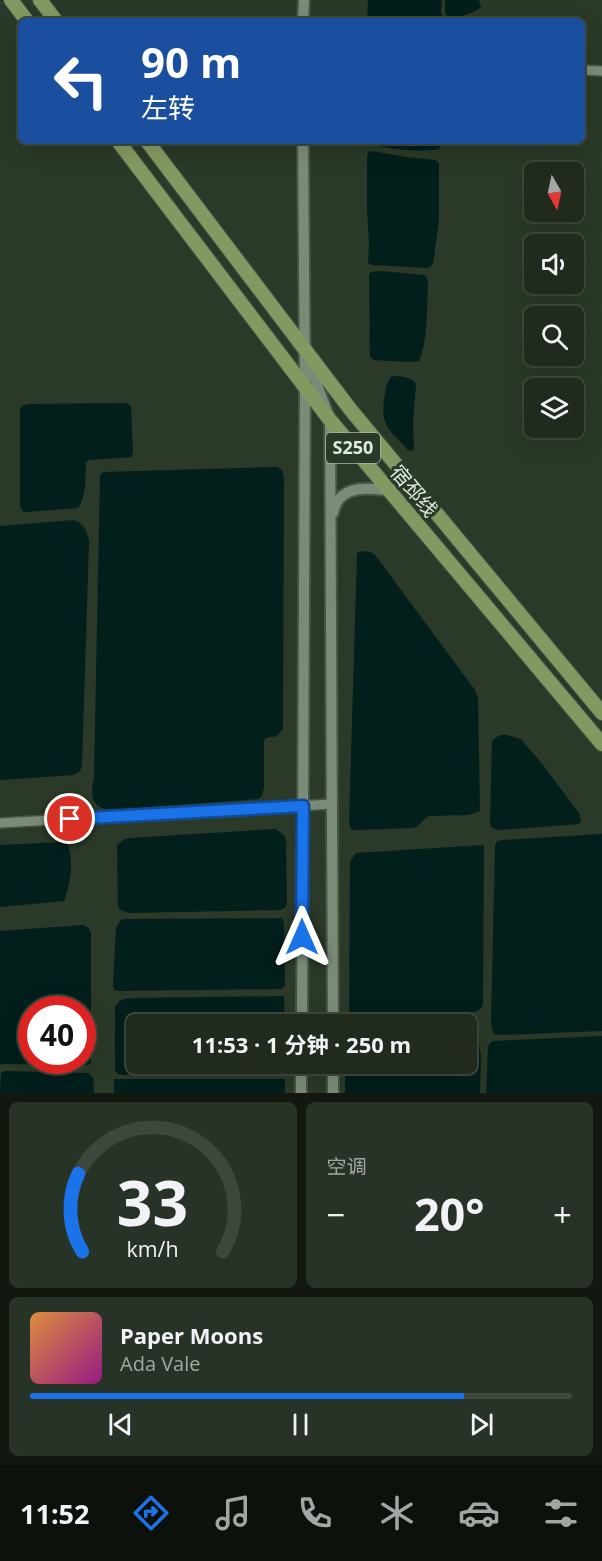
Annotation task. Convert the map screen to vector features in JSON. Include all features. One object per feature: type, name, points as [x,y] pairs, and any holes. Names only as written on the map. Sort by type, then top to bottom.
[{"type":"main road","points":[[11,0],[25,18]]},
{"type":"main road","points":[[40,0],[54,18]]},
{"type":"main road","name":"宿邳线","points":[[120,144],[330,420],[602,744]]},
{"type":"main road","name":"宿邳线","points":[[149,144],[350,409],[602,713]]},
{"type":"street","points":[[303,18],[304,0]]},
{"type":"street","points":[[585,70],[602,71]]},
{"type":"street","points":[[302,1014],[305,388],[303,144]]},
{"type":"street","points":[[303,347],[330,420],[333,1014]]},
{"type":"street","points":[[330,519],[338,500],[347,494],[368,488],[388,490]]},
{"type":"street","points":[[0,823],[332,804]]},
{"type":"street","points":[[301,1074],[301,1093]]},
{"type":"street","points":[[333,1074],[333,1093]]},
{"type":"water","points":[[368,0],[442,0],[443,18],[367,18]]},
{"type":"water","points":[[445,0],[479,0],[481,7],[462,16],[449,18],[445,13]]},
{"type":"water","points":[[369,144],[441,144],[439,149],[423,151]]},
{"type":"water","points":[[372,151],[435,160],[439,163],[439,220],[433,264],[428,268],[368,263],[367,157]]},
{"type":"water","points":[[381,271],[427,277],[426,333],[419,361],[374,360],[370,357],[369,274]]},
{"type":"water","points":[[392,376],[409,378],[416,384],[413,420],[414,450],[409,451],[391,432],[385,420],[383,405],[385,391]]},
{"type":"water","points":[[127,403],[131,406],[133,453],[131,457],[89,460],[86,463],[84,492],[78,508],[22,511],[20,505],[20,408],[29,404]]},
{"type":"water","points":[[277,467],[282,470],[284,479],[283,729],[277,736],[266,738],[264,741],[262,796],[258,799],[109,810],[102,808],[95,802],[92,793],[100,476],[103,472]]},
{"type":"water","points":[[74,520],[84,528],[89,541],[82,766],[80,771],[73,775],[0,780],[0,526]]},
{"type":"water","points":[[364,551],[375,555],[475,690],[478,699],[480,811],[469,815],[429,816],[414,828],[351,829],[349,823],[357,553]]},
{"type":"water","points":[[501,735],[521,739],[579,813],[581,820],[579,824],[500,830],[492,828],[490,823],[492,741]]},
{"type":"water","points":[[276,829],[285,836],[286,841],[287,904],[281,910],[130,913],[120,910],[118,906],[117,845],[123,840]]},
{"type":"water","points":[[602,834],[602,1031],[494,1034],[491,1021],[495,846],[497,841]]},
{"type":"water","points":[[63,842],[67,844],[71,857],[70,880],[64,901],[0,907],[0,845]]},
{"type":"water","points":[[484,845],[483,1005],[480,1009],[453,1014],[349,1014],[350,861],[356,853]]},
{"type":"water","points":[[282,918],[285,986],[282,989],[114,990],[116,928],[123,919]]},
{"type":"water","points":[[86,926],[91,934],[91,996],[18,996],[18,1064],[0,1064],[0,931]]},
{"type":"water","points":[[284,996],[285,1014],[126,1014],[126,1074],[283,1074],[122,1075],[118,1074],[115,1071],[115,1007],[121,1000]]},
{"type":"water","points":[[602,1036],[602,1093],[486,1093],[488,1048],[493,1041]]},
{"type":"water","points":[[477,1043],[479,1043],[481,1055],[480,1093],[345,1093],[345,1074],[477,1074]]},
{"type":"water","points":[[6,1071],[18,1071],[18,1074],[89,1074],[93,1078],[94,1093],[0,1093],[1,1073]]},
{"type":"water","points":[[114,1079],[285,1079],[285,1093],[114,1093]]},
{"type":"route","points":[[70,819],[303,806],[302,937]]}]
